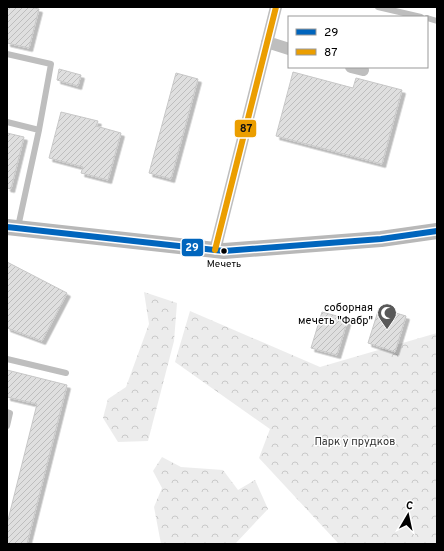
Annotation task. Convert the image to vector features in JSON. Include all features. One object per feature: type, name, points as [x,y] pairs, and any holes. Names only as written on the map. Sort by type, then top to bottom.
[{"type":"street","points":[[215,250],[276,7]]},
{"type":"street","points":[[267,42],[288,49]]},
{"type":"street","points":[[355,68],[363,70]]},
{"type":"street","points":[[12,228],[215,250],[381,239],[437,231]]},
{"type":"lane","points":[[378,7],[417,16]]},
{"type":"lane","points":[[7,54],[51,64],[39,130],[12,228]]},
{"type":"lane","points":[[7,122],[39,130]]},
{"type":"lane","points":[[7,359],[66,373]]},
{"type":"lane","points":[[7,412],[10,413],[7,426]]},
{"type":"green space","points":[[144,292],[177,303],[174,341],[148,441],[118,442],[103,418],[108,399],[126,387],[149,324]]},
{"type":"green space","name":"Парк у прудков","points":[[190,311],[320,367],[437,333],[437,544],[338,544],[259,458],[270,429],[175,362]]},
{"type":"green space","points":[[162,457],[181,467],[223,470],[238,490],[255,480],[268,509],[235,544],[161,544],[154,507],[162,488],[153,471]]},
{"type":"building","points":[[7,7],[29,7],[39,9],[29,48],[7,43]]},
{"type":"building","points":[[59,69],[81,75],[78,86],[57,80]]},
{"type":"building","points":[[293,72],[353,88],[356,78],[402,90],[382,164],[276,136]]},
{"type":"building","points":[[176,73],[198,79],[171,179],[149,173]]},
{"type":"building","points":[[61,112],[98,121],[96,126],[121,133],[108,180],[81,173],[83,167],[49,158]]},
{"type":"building","points":[[7,133],[24,137],[11,189],[7,188]]},
{"type":"building","points":[[7,262],[67,293],[42,341],[7,328]]},
{"type":"building","name":"соборная мечеть \"Фабр\"","points":[[379,308],[406,316],[395,352],[368,343]]},
{"type":"building","points":[[322,312],[348,319],[337,355],[311,348]]},
{"type":"building","points":[[7,370],[67,385],[27,544],[7,544],[7,524],[37,404],[7,397]]},
{"type":"transit line","name":"87","points":[[215,250],[276,7]]},
{"type":"transit line","name":"29","points":[[7,227],[224,251],[381,239],[437,231]]},
{"type":"place","name":"Мечеть","points":[[224,251]]},
{"type":"place","name":"соборная мечеть \"Фабр\"","points":[[387,330]]}]
